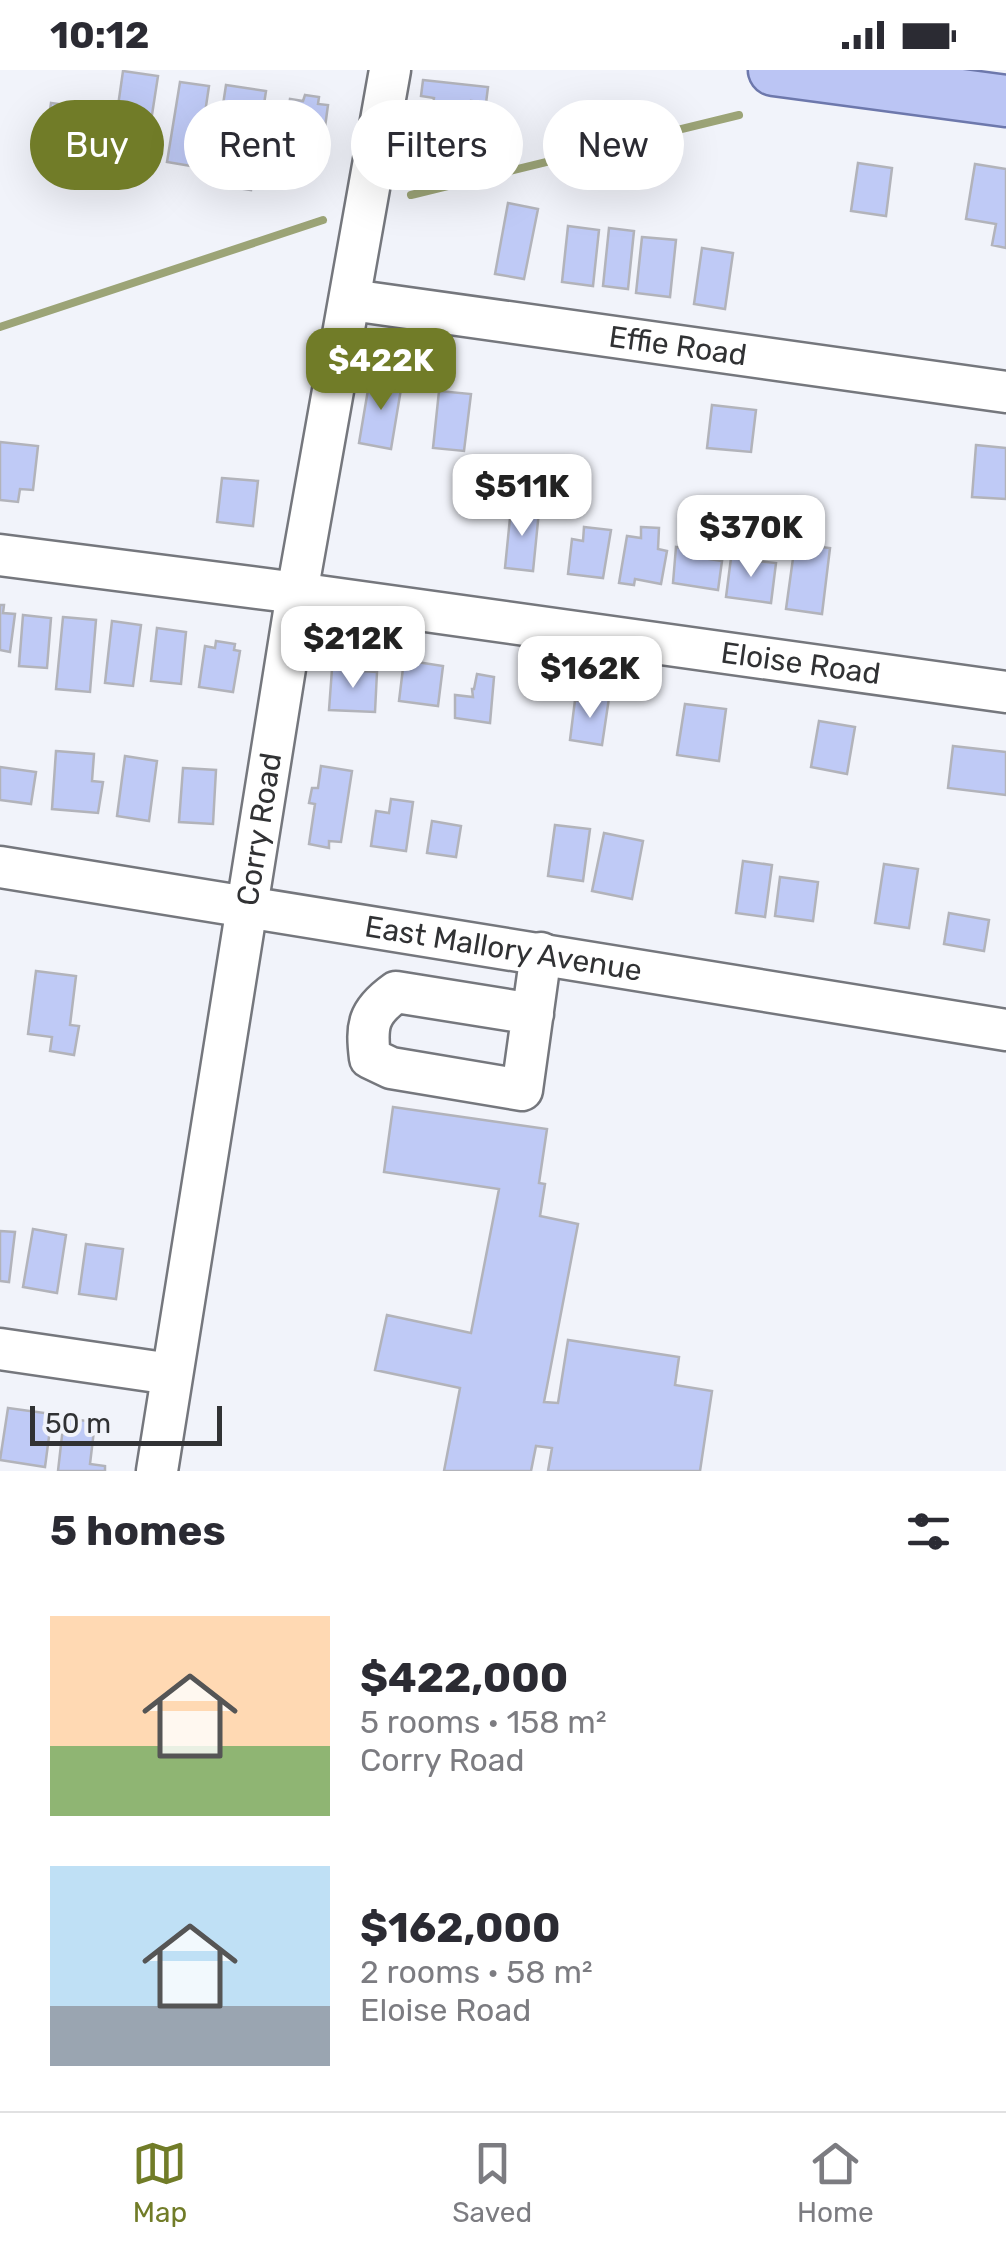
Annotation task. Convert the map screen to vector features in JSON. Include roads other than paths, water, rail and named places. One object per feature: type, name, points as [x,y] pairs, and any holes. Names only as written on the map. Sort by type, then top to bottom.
[{"type":"main road","points":[[774,70],[1006,102]]},
{"type":"street","name":"Corry Road","points":[[157,1471],[297,593],[390,70]]},
{"type":"street","name":"Effie Road","points":[[351,300],[1006,392]]},
{"type":"street","name":"Eloise Road","points":[[0,555],[1006,692]]},
{"type":"street","name":"East Mallory Avenue","points":[[0,867],[1006,1030]]},
{"type":"street","points":[[532,1014],[541,953]]},
{"type":"street","points":[[0,1350],[171,1374]]},
{"type":"waterway","points":[[411,195],[739,115]]},
{"type":"waterway","points":[[0,327],[323,220]]}]
